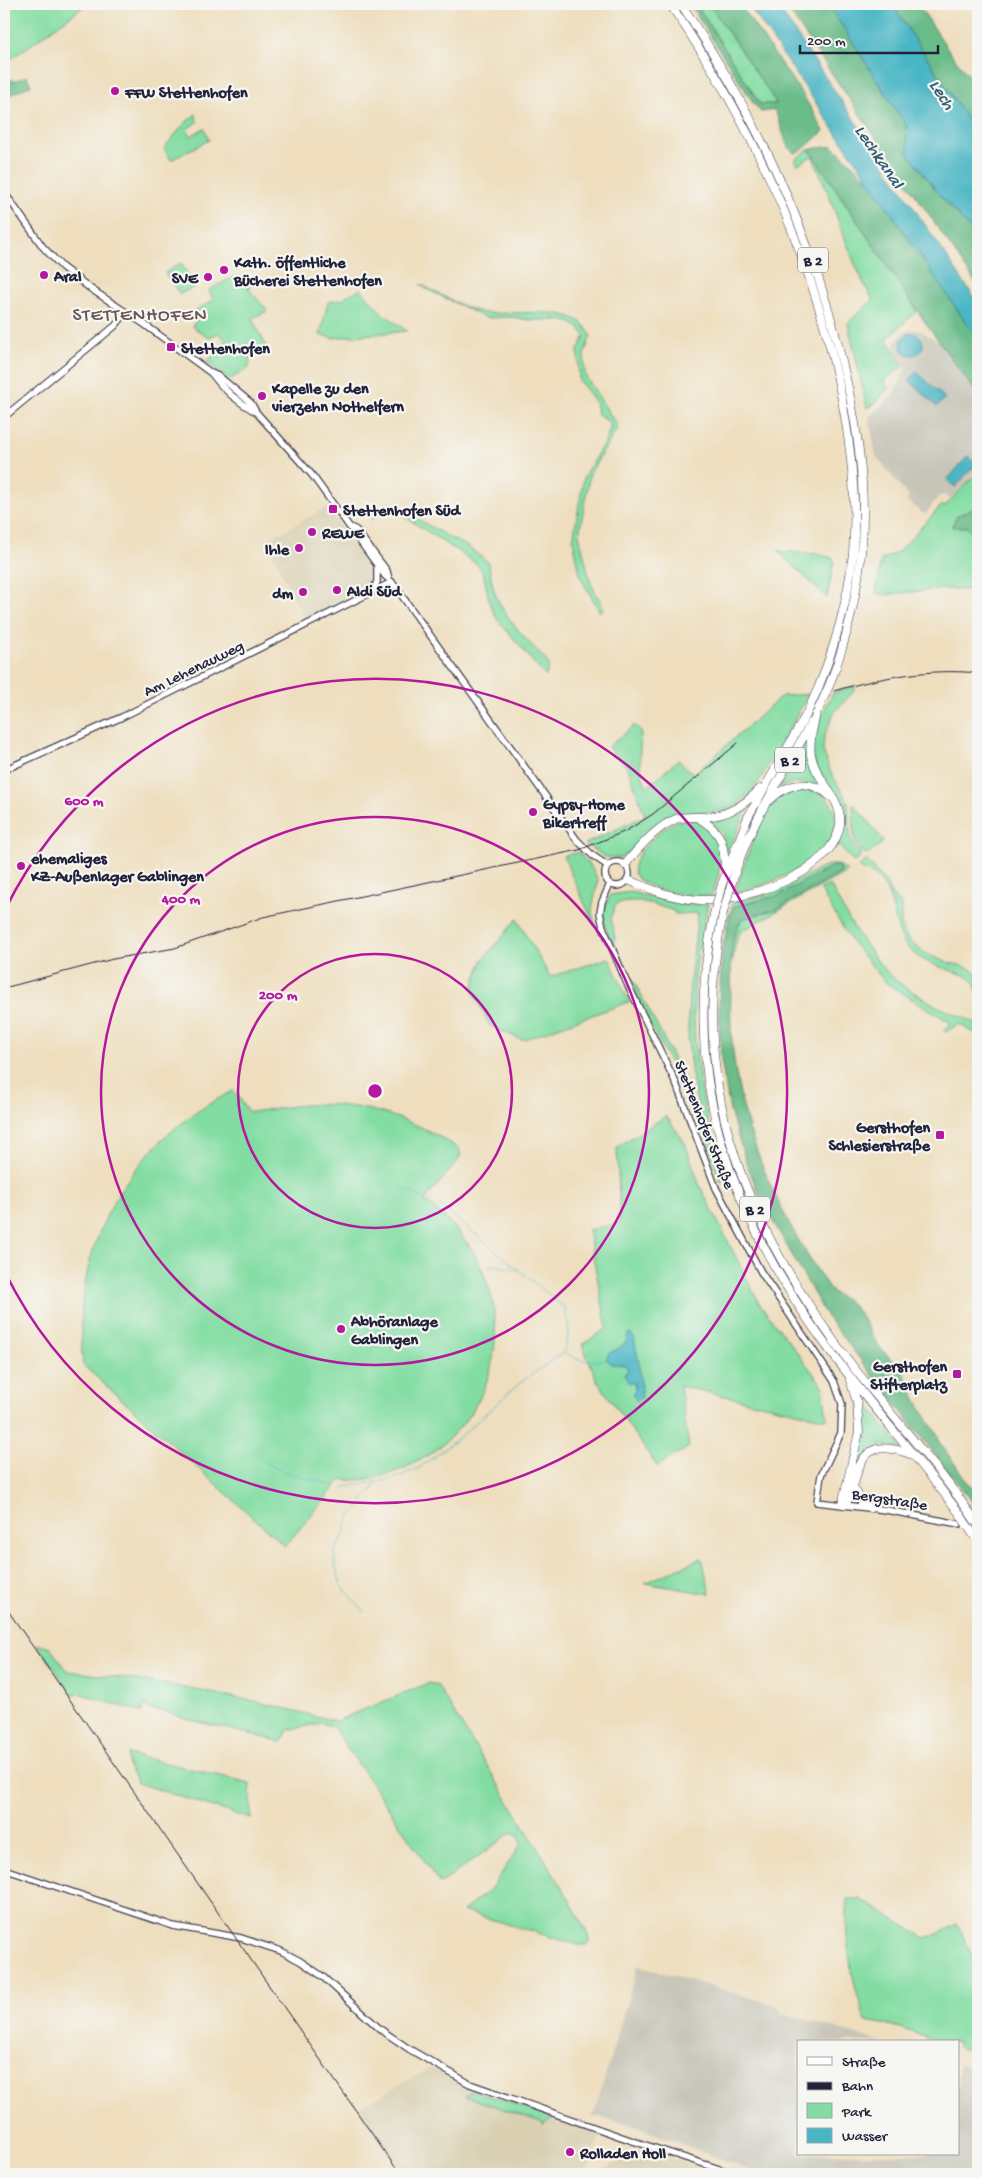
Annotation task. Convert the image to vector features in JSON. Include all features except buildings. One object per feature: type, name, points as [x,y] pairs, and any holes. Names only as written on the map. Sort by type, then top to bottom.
[{"type":"highway","name":"B 2","points":[[670,4],[720,81],[754,144],[788,220],[809,277],[830,347],[846,421],[853,479],[851,569],[838,632],[817,691],[806,715],[743,828],[725,875],[714,914],[705,967],[702,1022],[707,1085],[720,1143],[742,1201],[768,1254],[803,1311],[848,1374],[915,1456],[977,1539]]},
{"type":"highway","name":"B 2","points":[[681,4],[723,68],[758,131],[784,187],[813,262],[835,332],[855,421],[862,482],[862,542],[859,570],[845,641],[818,711],[764,806],[746,842],[723,913],[712,989],[712,1052],[725,1126],[748,1192],[782,1260],[825,1328],[978,1524]]},
{"type":"highway","points":[[628,880],[677,898],[703,900],[748,895],[774,886],[809,867],[831,845],[840,825],[840,817],[835,802],[816,771],[811,754],[812,729],[818,711]]},
{"type":"highway","points":[[625,865],[637,850],[666,824],[683,817],[713,816],[730,812],[742,805],[767,783]]},
{"type":"highway","points":[[764,806],[779,792],[797,784],[816,787],[835,802]]},
{"type":"highway","points":[[697,817],[715,830],[723,842],[725,875]]},
{"type":"highway","name":"B 2","points":[[844,1504],[844,1496],[859,1432],[858,1402],[848,1374]]},
{"type":"highway","points":[[844,1504],[851,1497],[858,1466],[870,1452],[889,1447],[915,1456]]},
{"type":"highway","points":[[853,1487],[862,1502],[870,1508]]},
{"type":"street","points":[[4,192],[43,247],[62,267],[90,289],[211,373],[220,377],[251,403],[256,412],[312,475],[376,564],[391,581]]},
{"type":"street","points":[[4,417],[115,326],[126,313]]},
{"type":"street","points":[[350,526],[356,530],[387,571],[391,581],[576,840],[592,855],[608,866]]},
{"type":"street","points":[[372,593],[378,577],[376,564]]},
{"type":"street","name":"Am Lehenauweg","points":[[4,770],[122,717],[372,593],[391,581]]},
{"type":"street","points":[[616,862],[625,865],[629,871],[628,880],[621,886],[610,884],[605,876],[608,866],[616,862]]},
{"type":"street","name":"Stettenhofer Straße","points":[[610,884],[602,902],[600,913],[603,928],[626,981],[672,1074],[716,1188],[761,1272],[831,1377],[839,1393],[843,1420],[841,1434],[821,1475],[817,1502]]},
{"type":"street","name":"Bergstraße","points":[[817,1502],[870,1508],[959,1524]]},
{"type":"street","points":[[4,1869],[161,1922],[198,1932],[241,1938],[280,1951],[300,1961],[322,1976],[380,2029],[409,2050],[470,2084],[633,2141],[735,2174]]},
{"type":"shaded area","points":[[912,329],[923,332],[940,343],[978,395],[978,470],[950,499],[945,495],[939,496],[925,515],[907,501],[909,497],[876,456],[869,417],[893,395],[906,368],[895,348],[895,343],[901,334]]},
{"type":"shaded area","points":[[327,507],[368,563],[373,578],[371,584],[362,592],[305,621],[266,540]]},
{"type":"shaded area","points":[[638,1965],[778,2006],[782,2013],[874,2040],[797,2040],[797,2156],[960,2156],[960,2065],[978,2070],[978,2174],[760,2174],[626,2123],[593,2117]]},
{"type":"shaded area","points":[[432,2067],[478,2092],[474,2091],[542,2122],[543,2125],[555,2117],[601,2134],[587,2172],[592,2170],[595,2173],[642,2149],[723,2174],[404,2174],[358,2108]]},
{"type":"green space","points":[[4,4],[87,4],[11,59],[5,61]]},
{"type":"green space","points":[[690,4],[696,4],[760,104],[777,104],[709,4],[739,4],[803,95],[824,131],[801,151],[794,153],[788,147],[775,110],[761,112],[754,104]]},
{"type":"green space","points":[[696,4],[709,4],[777,104],[760,104]]},
{"type":"green space","points":[[784,4],[828,4],[906,125],[908,153],[938,193],[978,238],[978,286]]},
{"type":"green space","points":[[892,4],[918,4],[952,55],[978,87],[978,136]]},
{"type":"green space","points":[[4,75],[14,81],[27,76],[31,85],[4,98]]},
{"type":"green space","points":[[196,114],[197,122],[187,129],[191,136],[204,128],[209,140],[171,160],[164,148],[184,124]]},
{"type":"green space","points":[[833,146],[871,183],[978,340],[978,395],[927,325],[809,149]]},
{"type":"green space","points":[[809,149],[917,311],[887,339],[904,366],[884,380],[888,388],[875,404],[867,408],[848,323],[873,300],[855,265],[812,156],[797,165],[795,160]]},
{"type":"green space","points":[[181,263],[195,287],[180,294],[165,273]]},
{"type":"green space","points":[[239,276],[247,282],[251,288],[247,287],[268,311],[252,318],[267,348],[250,358],[249,368],[229,380],[207,362],[226,340],[218,333],[208,338],[192,326],[200,316],[195,311],[213,300],[209,290],[233,277]]},
{"type":"green space","points":[[420,284],[479,312],[536,312],[573,318],[582,323],[591,335],[584,355],[585,375],[618,427],[590,473],[579,535],[591,584],[604,608],[600,612],[581,578],[573,540],[584,476],[606,440],[611,424],[597,413],[593,399],[579,381],[578,350],[585,336],[578,327],[569,322],[558,320],[529,320],[512,317],[486,318],[426,289]]},
{"type":"green space","points":[[361,289],[380,311],[407,331],[332,338],[320,335],[328,302],[344,299],[346,296]]},
{"type":"green space","points":[[978,472],[978,506],[957,516],[952,526],[968,527],[978,538],[978,590],[943,589],[882,595],[876,593],[881,560],[898,552],[942,505],[944,507]]},
{"type":"green space","points":[[392,504],[465,545],[488,562],[499,603],[519,630],[549,664],[546,677],[497,619],[490,604],[483,573],[477,564],[390,507],[371,520],[387,505]]},
{"type":"green space","points":[[978,506],[978,538],[968,527],[952,527],[957,516]]},
{"type":"green space","points":[[778,551],[817,554],[833,558],[834,562],[827,598]]},
{"type":"green space","points":[[855,686],[855,690],[834,713],[824,737],[823,750],[829,769],[848,802],[850,838],[860,854],[860,858],[854,862],[838,845],[843,824],[842,808],[838,798],[819,772],[813,752],[813,741],[819,721],[833,693]]},
{"type":"green space","points":[[809,694],[759,781],[749,795],[734,806],[712,813],[693,812],[676,814],[621,858],[605,857],[585,844],[645,816],[630,773],[608,747],[635,725],[641,731],[640,766],[647,787],[678,760],[694,774],[782,696]]},
{"type":"green space","points":[[809,737],[808,745],[827,791],[795,782],[779,788]]},
{"type":"green space","points":[[795,787],[818,792],[827,798],[833,808],[835,825],[830,840],[819,854],[803,865],[767,883],[735,893],[742,870],[767,812],[781,794]]},
{"type":"green space","points":[[752,799],[727,854],[722,833],[708,819]]},
{"type":"green space","points":[[853,803],[884,841],[869,854],[862,852],[854,839]]},
{"type":"green space","points":[[694,820],[706,825],[715,832],[719,841],[721,862],[712,896],[672,893],[652,887],[635,876],[635,861],[653,838],[674,822]]},
{"type":"green space","points":[[578,852],[592,868],[598,880],[592,910],[595,926],[563,856]]},
{"type":"green space","points":[[866,860],[885,881],[893,897],[901,903],[902,927],[911,942],[930,955],[965,967],[978,974],[978,994],[971,978],[932,964],[911,951],[900,935],[889,896],[884,887],[876,876],[859,867]]},
{"type":"green space","points":[[828,865],[838,865],[847,871],[740,932],[735,945],[733,961],[733,939],[742,919],[777,909],[841,872],[839,867],[833,866],[777,896],[735,906],[729,917],[733,902],[772,893]]},
{"type":"green space","points":[[833,866],[839,867],[841,873],[777,909],[742,919],[738,927],[732,954],[731,1032],[736,1072],[744,1110],[770,1185],[807,1255],[831,1290],[853,1306],[882,1350],[901,1368],[919,1404],[939,1437],[938,1440],[978,1497],[978,1509],[827,1317],[761,1200],[746,1162],[730,1111],[721,1060],[719,1002],[722,953],[729,917],[735,906],[777,896]]},
{"type":"green space","points":[[830,885],[856,932],[889,974],[903,986],[936,1005],[978,1025],[978,1035],[959,1024],[945,1032],[944,1030],[951,1023],[886,983],[851,941],[821,891],[821,889]]},
{"type":"green space","points":[[630,892],[684,905],[708,904],[695,980],[694,1031],[700,1081],[710,1131],[725,1179],[720,1182],[698,1104],[689,1044],[689,996],[698,913],[675,914],[674,911],[652,904],[629,901],[615,905],[611,918],[615,937],[614,943],[685,1080],[681,1078],[679,1081],[640,1005],[633,984],[626,974],[605,927],[603,910],[610,895]]},
{"type":"green space","points":[[517,919],[550,977],[609,958],[629,1002],[522,1040],[490,1026],[472,990],[482,961]]},
{"type":"green space","points":[[233,1091],[245,1108],[251,1112],[292,1106],[325,1104],[366,1109],[405,1120],[424,1128],[459,1149],[461,1155],[458,1161],[424,1201],[454,1226],[476,1257],[490,1291],[495,1326],[492,1362],[481,1396],[460,1427],[430,1454],[410,1466],[376,1477],[341,1480],[285,1546],[83,1365],[81,1322],[86,1280],[96,1241],[113,1204],[135,1170],[163,1139],[196,1113]]},
{"type":"green space","points":[[666,1116],[685,1143],[699,1184],[759,1303],[823,1386],[827,1419],[680,1386],[689,1447],[657,1466],[598,1382],[582,1345],[607,1328],[588,1230],[620,1223],[617,1147]]},
{"type":"green space","points":[[859,1395],[903,1449],[880,1445],[852,1473],[861,1425],[860,1406],[857,1396]]},
{"type":"green space","points":[[702,1558],[710,1594],[645,1583]]},
{"type":"green space","points":[[37,1644],[50,1648],[68,1671],[146,1681],[201,1691],[259,1702],[336,1721],[429,1683],[437,1685],[568,1897],[588,1934],[589,1942],[586,1945],[578,1945],[463,1911],[490,1890],[521,1845],[519,1836],[512,1832],[440,1884],[333,1727],[321,1723],[288,1730],[282,1742],[149,1709],[145,1704],[141,1712],[78,1693],[73,1695]]},
{"type":"green space","points":[[128,1754],[250,1783],[251,1819],[137,1783],[128,1766]]},
{"type":"green space","points":[[848,1899],[860,1899],[925,1938],[938,1934],[957,1924],[978,1966],[978,2053],[960,2048],[960,2040],[936,2040],[893,2026],[866,2021],[850,1961]]},
{"type":"green space","points":[[470,2092],[478,2092],[550,2116],[549,2121],[543,2125],[541,2122],[465,2096]]},
{"type":"water","points":[[748,4],[776,4],[978,303],[978,340]]},
{"type":"water","name":"Lech","points":[[828,4],[892,4],[978,136],[978,238],[938,193],[908,153],[906,125]]},
{"type":"water","points":[[912,333],[920,336],[923,344],[920,352],[912,355],[904,352],[901,344],[904,336]]},
{"type":"water","points":[[917,372],[945,398],[937,407],[909,380]]},
{"type":"water","points":[[968,456],[976,464],[955,487],[947,480]]},
{"type":"water","points":[[628,1334],[634,1337],[639,1364],[642,1397],[637,1401],[633,1395],[634,1383],[629,1383],[624,1375],[628,1369],[625,1365],[611,1364],[606,1359],[609,1353],[618,1349],[626,1342]]},
{"type":"waterway","points":[[344,1487],[393,1479],[419,1468],[456,1440],[521,1382],[564,1352],[569,1331],[565,1308],[441,1206],[400,1187]]},
{"type":"waterway","points":[[488,1266],[495,1265],[516,1270]]},
{"type":"waterway","points":[[565,1353],[574,1358],[585,1360],[606,1359]]},
{"type":"waterway","points":[[264,1461],[283,1472],[335,1486]]},
{"type":"waterway","points":[[365,1612],[341,1585],[335,1565],[335,1551],[343,1537],[349,1518],[376,1483]]},
{"type":"railway","points":[[834,691],[905,675],[941,672],[978,673]]},
{"type":"railway","points":[[4,988],[113,959],[175,948],[263,917],[579,850],[626,831],[653,814],[738,743]]},
{"type":"railway","points":[[4,1605],[400,2174]]},
{"type":"place","name":"FFW Stettenhofen","points":[[115,91]]},
{"type":"place","name":"Kath. öffentliche Bücherei Stettenhofen","points":[[224,270]]},
{"type":"place","name":"Aral","points":[[44,275]]},
{"type":"place","name":"SVE","points":[[208,277]]},
{"type":"place","name":"Stettenhofen","points":[[171,347]]},
{"type":"place","name":"Kapelle zu den vierzehn Nothelfern","points":[[262,396]]},
{"type":"place","name":"Stettenhofen Süd","points":[[333,509]]},
{"type":"place","name":"REWE","points":[[312,532]]},
{"type":"place","name":"Ihle","points":[[299,548]]},
{"type":"place","name":"Aldi Süd","points":[[337,590]]},
{"type":"place","name":"dm","points":[[303,592]]},
{"type":"place","name":"Gypsy-Home Bikertreff","points":[[533,812]]},
{"type":"place","name":"ehemaliges KZ-Außenlager Gablingen","points":[[21,866]]},
{"type":"place","name":"Gersthofen Schlesierstraße","points":[[940,1135]]},
{"type":"place","name":"Abhöranlage Gablingen","points":[[341,1329]]},
{"type":"place","name":"Gersthofen Stifterplatz","points":[[957,1374]]},
{"type":"place","name":"Rolladen Holl","points":[[570,2152]]},
{"type":"district","name":"STETTENHOFEN","points":[[140,313]]},
{"type":"water label","name":"Lechkanal","points":[[880,156]]}]
